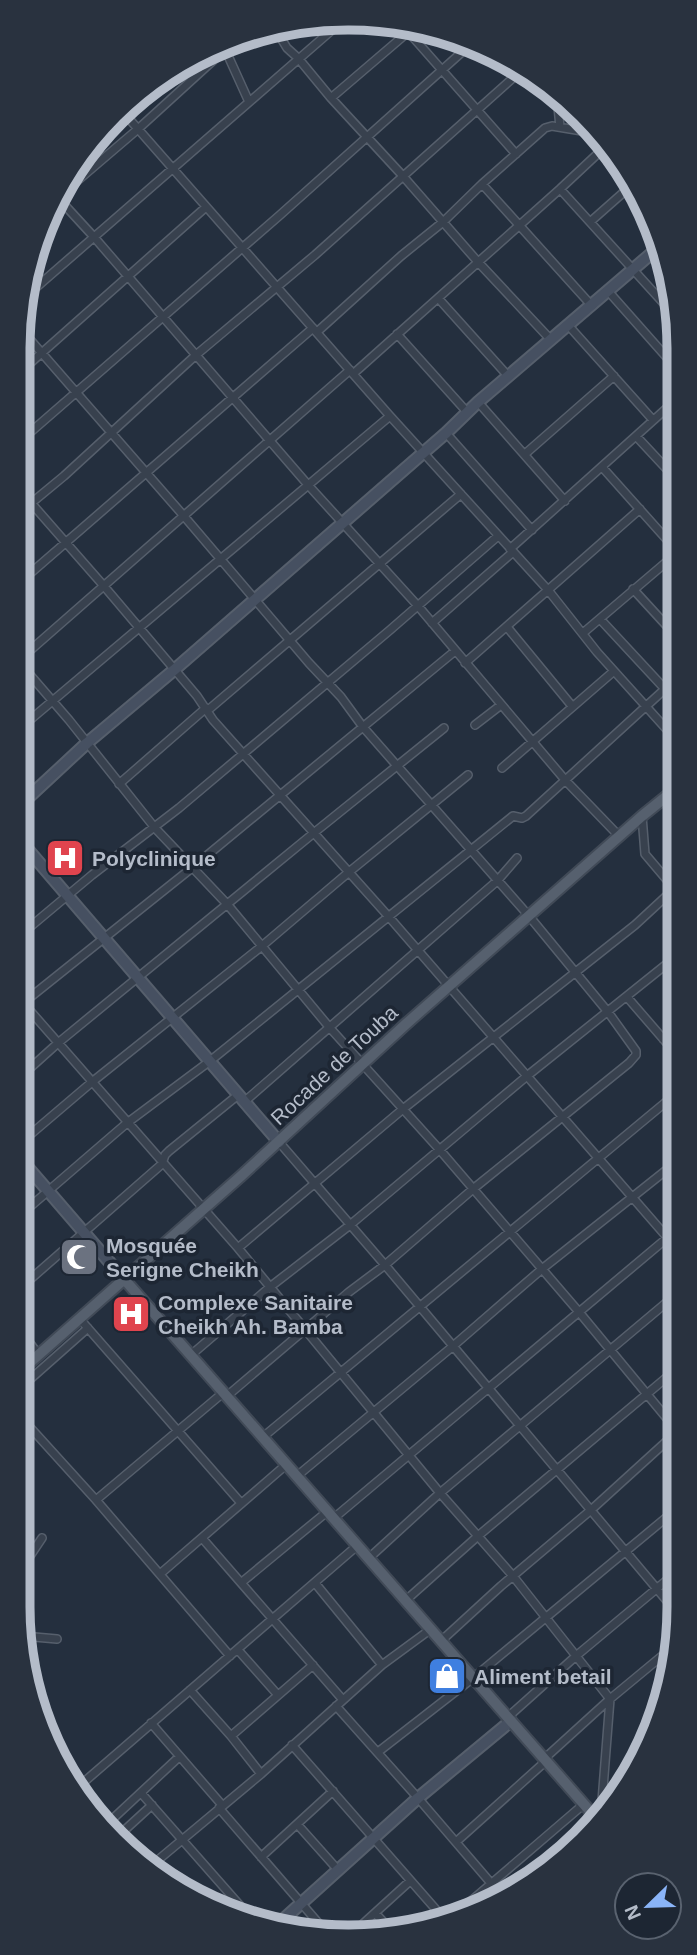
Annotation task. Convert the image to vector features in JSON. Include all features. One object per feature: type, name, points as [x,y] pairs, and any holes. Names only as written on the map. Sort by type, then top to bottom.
[{"type":"main road","name":"Rocade de Touba","points":[[30,1362],[279,1142],[362,1063],[667,796]]},
{"type":"main road","points":[[124,1279],[591,1813]]},
{"type":"street","points":[[36,288],[332,30]]},
{"type":"street","points":[[331,98],[403,34]]},
{"type":"street","points":[[281,37],[331,98],[551,340]]},
{"type":"street","points":[[416,37],[516,154]]},
{"type":"street","points":[[30,432],[463,51]]},
{"type":"street","points":[[229,53],[249,102]]},
{"type":"street","points":[[77,181],[213,61]]},
{"type":"street","points":[[242,1582],[409,1454],[667,1238],[390,917],[213,720],[103,584],[30,503],[515,76]]},
{"type":"street","points":[[558,108],[560,127]]},
{"type":"street","points":[[128,118],[390,416],[548,590],[614,671],[667,730]]},
{"type":"street","points":[[30,574],[233,397],[443,222],[545,128],[550,126],[581,131]]},
{"type":"street","points":[[30,650],[270,439],[397,334],[599,152]]},
{"type":"street","points":[[482,184],[592,306]]},
{"type":"street","points":[[560,189],[664,304]]},
{"type":"street","points":[[590,222],[626,190]]},
{"type":"street","points":[[64,205],[309,486],[418,606],[566,781],[619,836]]},
{"type":"street","points":[[30,363],[206,207]]},
{"type":"street","points":[[30,796],[87,743],[652,253]]},
{"type":"street","points":[[608,291],[667,358]]},
{"type":"street","points":[[438,298],[508,376]]},
{"type":"street","points":[[568,325],[653,420]]},
{"type":"street","points":[[397,334],[467,412]]},
{"type":"street","points":[[30,339],[529,916],[608,1012],[636,1055],[385,1265],[177,1431],[96,1500]]},
{"type":"street","points":[[525,454],[614,376]]},
{"type":"street","points":[[478,402],[565,501]]},
{"type":"street","points":[[432,623],[667,408]]},
{"type":"street","points":[[30,719],[390,416]]},
{"type":"street","points":[[446,433],[532,530]]},
{"type":"street","points":[[636,436],[667,468]]},
{"type":"street","points":[[603,467],[667,542]]},
{"type":"street","points":[[119,784],[461,494]]},
{"type":"street","points":[[465,663],[640,509]]},
{"type":"street","points":[[30,927],[68,894],[155,828],[498,536]]},
{"type":"street","points":[[583,633],[667,562]]},
{"type":"street","points":[[634,589],[667,626]]},
{"type":"street","points":[[30,1206],[127,1123],[210,1061],[390,917],[470,849],[513,816],[526,816],[665,689],[600,619]]},
{"type":"street","points":[[507,627],[572,706]]},
{"type":"street","points":[[30,994],[193,867],[455,651]]},
{"type":"street","points":[[502,768],[614,671]]},
{"type":"street","points":[[30,675],[155,828],[227,904],[330,1028],[439,1149],[667,1417]]},
{"type":"street","points":[[475,725],[501,705]]},
{"type":"street","points":[[30,1068],[444,728]]},
{"type":"street","points":[[30,1135],[468,775]]},
{"type":"street","points":[[664,799],[667,802]]},
{"type":"street","points":[[642,816],[645,854],[667,880]]},
{"type":"street","points":[[30,852],[385,1265],[667,1602]]},
{"type":"street","points":[[30,1279],[162,1164],[164,1155],[241,1099],[330,1028],[498,881],[517,858]]},
{"type":"street","points":[[238,1248],[404,1109],[667,898]]},
{"type":"street","points":[[191,1355],[270,1287],[350,1225],[527,1076],[667,964]]},
{"type":"street","points":[[627,997],[667,1044]]},
{"type":"street","points":[[30,1014],[238,1248],[440,1493],[513,1576],[610,1699],[602,1800]]},
{"type":"street","points":[[663,1039],[667,1036]]},
{"type":"street","points":[[263,1437],[667,1101]]},
{"type":"street","points":[[297,1476],[542,1269],[667,1169]]},
{"type":"street","points":[[30,1170],[124,1279]]},
{"type":"street","points":[[369,1558],[440,1493],[667,1302]]},
{"type":"street","points":[[79,1318],[242,1503]]},
{"type":"street","points":[[30,1379],[88,1328]]},
{"type":"street","points":[[30,1345],[38,1354]]},
{"type":"street","points":[[405,1601],[667,1377]]},
{"type":"street","points":[[30,1427],[230,1656]]},
{"type":"street","points":[[441,1641],[667,1442]]},
{"type":"street","points":[[160,1574],[287,1464]]},
{"type":"street","points":[[378,1752],[473,1678],[667,1517]]},
{"type":"street","points":[[30,1556],[42,1538]]},
{"type":"street","points":[[202,1538],[342,1700]]},
{"type":"street","points":[[82,1783],[358,1545]]},
{"type":"street","points":[[284,1918],[576,1656],[667,1580]]},
{"type":"street","points":[[316,1583],[382,1665]]},
{"type":"street","points":[[157,1861],[261,1774],[382,1665],[431,1629]]},
{"type":"street","points":[[31,1637],[57,1639]]},
{"type":"street","points":[[238,1650],[277,1694]]},
{"type":"street","points":[[456,1842],[610,1699],[664,1654]]},
{"type":"street","points":[[231,1736],[313,1664]]},
{"type":"street","points":[[190,1690],[261,1774]]},
{"type":"street","points":[[336,1706],[496,1889]]},
{"type":"street","points":[[150,1723],[319,1924]]},
{"type":"street","points":[[292,1745],[440,1911]]},
{"type":"street","points":[[112,1820],[179,1758]]},
{"type":"street","points":[[261,1857],[333,1791]]},
{"type":"street","points":[[141,1793],[241,1906]]},
{"type":"street","points":[[470,1901],[584,1804]]},
{"type":"street","points":[[122,1830],[152,1805]]},
{"type":"street","points":[[297,1824],[338,1870]]},
{"type":"street","points":[[361,1925],[410,1881]]},
{"type":"street","points":[[375,1913],[385,1923]]},
{"type":"place","name":"Polyclinique","points":[[65,858]]},
{"type":"place","name":"Mosquée Serigne Cheikh","points":[[79,1257]]},
{"type":"place","name":"Complexe Sanitaire Cheikh Ah. Bamba","points":[[131,1314]]},
{"type":"place","name":"Aliment betail","points":[[447,1676]]}]
